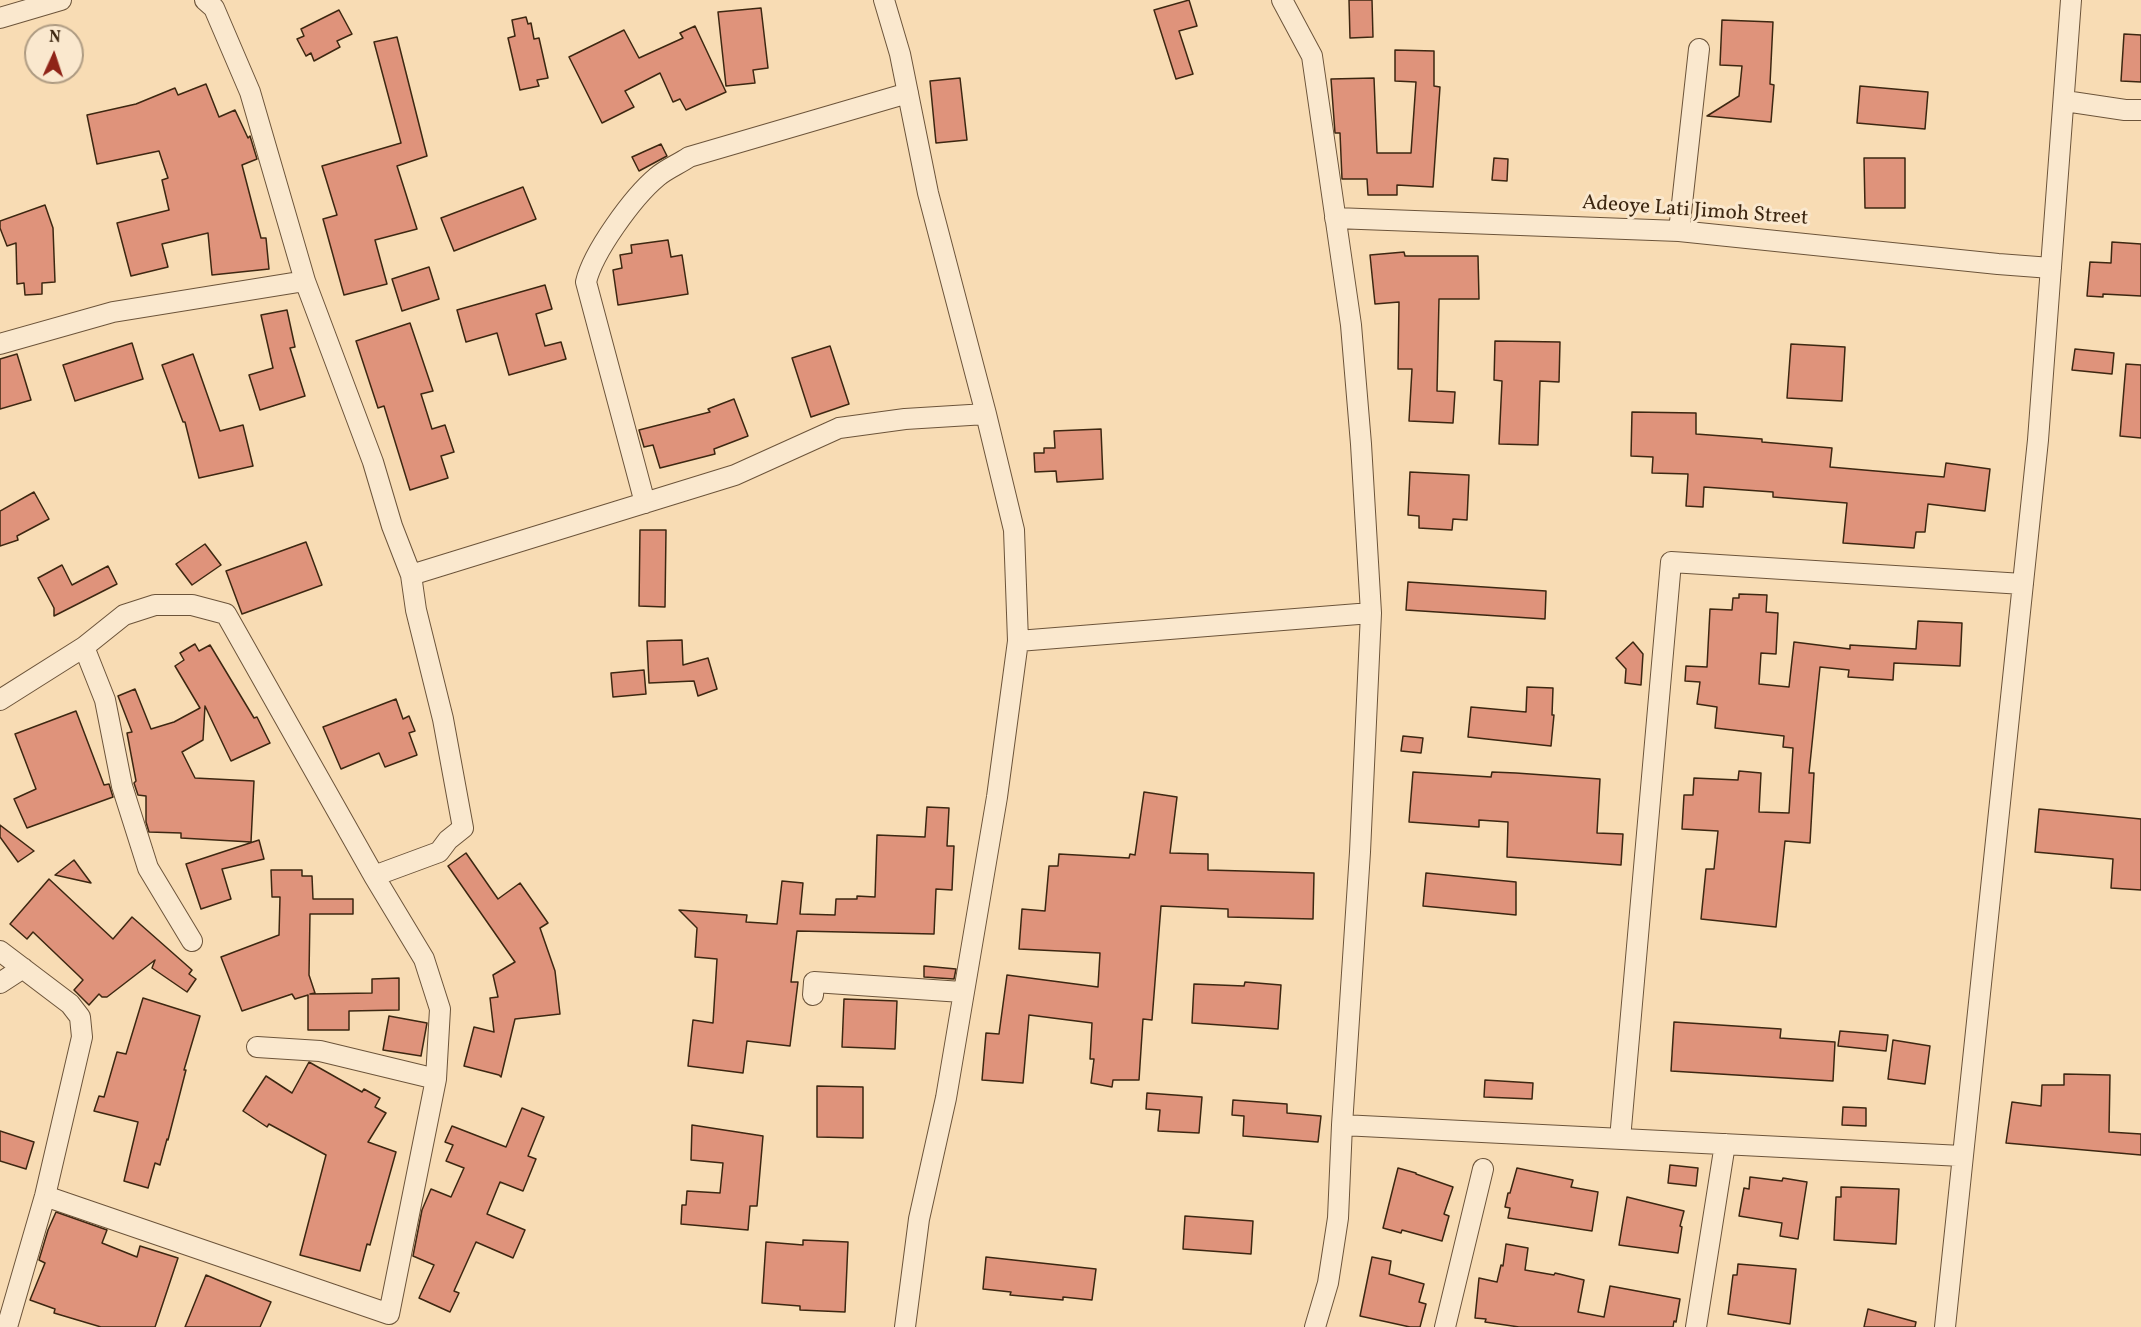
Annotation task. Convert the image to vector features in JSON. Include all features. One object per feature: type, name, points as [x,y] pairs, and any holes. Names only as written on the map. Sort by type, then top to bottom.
[{"type":"street","points":[[0,18],[61,0]]},
{"type":"street","points":[[205,0],[214,8],[250,92],[305,281],[373,462],[392,526],[411,575],[416,610],[443,719],[463,828],[448,840],[439,852],[374,876]]},
{"type":"street","points":[[884,0],[900,54],[928,193],[1014,530],[1018,641],[997,798],[962,992],[946,1098],[918,1219],[905,1327]]},
{"type":"street","points":[[1282,0],[1312,56],[1351,325],[1371,613],[1360,852],[1338,1218],[1328,1283],[1315,1327]]},
{"type":"street","points":[[1945,1327],[2038,440],[2071,0]]},
{"type":"street","points":[[1679,231],[1699,49]]},
{"type":"street","points":[[645,502],[586,282],[589,271],[630,205],[657,177],[689,157],[908,93]]},
{"type":"street","points":[[2065,101],[2125,110],[2141,110]]},
{"type":"street","name":"Adeoye Lati Jimoh Street","points":[[1335,218],[1679,231],[2051,268]]},
{"type":"street","points":[[0,344],[113,312],[305,281]]},
{"type":"street","points":[[411,575],[735,474],[839,428],[905,419],[986,414]]},
{"type":"street","points":[[1620,1139],[1671,562],[2023,584]]},
{"type":"street","points":[[0,700],[84,647],[124,615],[155,605],[192,604],[226,614],[374,876],[424,959],[440,1009],[436,1079],[389,1314],[45,1196]]},
{"type":"street","points":[[1018,641],[1371,613]]},
{"type":"street","points":[[84,647],[105,700],[122,786],[148,868],[192,941]]},
{"type":"street","points":[[0,951],[70,1004],[80,1017],[82,1037],[45,1196],[7,1327]]},
{"type":"street","points":[[0,983],[23,968]]},
{"type":"street","points":[[813,995],[814,982],[962,992]]},
{"type":"street","points":[[257,1047],[320,1051],[436,1079]]},
{"type":"street","points":[[1342,1125],[1962,1156]]},
{"type":"street","points":[[1696,1327],[1725,1144]]},
{"type":"street","points":[[1445,1327],[1483,1169]]},
{"type":"building","points":[[1189,0],[1197,26],[1179,31],[1193,74],[1176,79],[1154,10]]},
{"type":"building","points":[[1349,0],[1372,0],[1373,37],[1350,38]]},
{"type":"building","points":[[761,8],[768,68],[753,70],[755,83],[726,86],[718,12]]},
{"type":"building","points":[[339,10],[352,34],[337,41],[340,47],[314,61],[311,53],[306,56],[297,39],[304,36],[301,29]]},
{"type":"building","points":[[526,17],[528,24],[531,23],[534,39],[539,38],[548,78],[537,80],[539,86],[520,90],[508,38],[515,36],[512,20]]},
{"type":"building","points":[[1722,20],[1773,22],[1770,84],[1774,85],[1771,122],[1707,116],[1739,96],[1742,66],[1720,65]]},
{"type":"building","points":[[695,26],[726,92],[686,110],[680,99],[673,102],[660,73],[625,91],[634,107],[602,123],[569,57],[624,30],[639,58],[683,38],[680,33]]},
{"type":"building","points":[[2124,34],[2141,35],[2141,82],[2121,81]]},
{"type":"building","points":[[397,37],[427,156],[397,166],[417,229],[375,240],[387,284],[344,295],[323,219],[337,215],[322,166],[401,143],[374,42]]},
{"type":"building","points":[[1395,50],[1434,51],[1434,86],[1440,87],[1433,187],[1397,185],[1397,195],[1368,195],[1367,179],[1342,179],[1340,133],[1335,133],[1331,79],[1374,78],[1377,153],[1411,153],[1416,82],[1395,81]]},
{"type":"building","points":[[960,78],[967,140],[936,143],[930,81]]},
{"type":"building","points":[[206,84],[219,117],[235,110],[248,138],[250,136],[257,159],[242,165],[261,238],[266,238],[269,269],[212,275],[208,233],[162,244],[168,267],[131,276],[117,223],[169,210],[162,180],[168,178],[159,151],[97,164],[87,115],[136,104],[175,88],[178,95]]},
{"type":"building","points":[[1860,86],[1928,92],[1925,129],[1857,123]]},
{"type":"building","points":[[661,144],[667,156],[639,171],[632,157]]},
{"type":"building","points":[[1494,158],[1508,159],[1507,181],[1492,180]]},
{"type":"building","points":[[1864,158],[1905,158],[1905,208],[1865,208]]},
{"type":"building","points":[[523,187],[536,219],[454,251],[441,218]]},
{"type":"building","points":[[45,205],[53,228],[55,282],[42,283],[42,294],[25,295],[24,283],[17,284],[16,243],[7,246],[0,228],[0,221]]},
{"type":"building","points":[[668,240],[671,257],[682,255],[688,294],[618,305],[613,270],[622,268],[620,255],[632,253],[631,245]]},
{"type":"building","points":[[2112,242],[2141,244],[2141,296],[2103,294],[2103,297],[2087,296],[2090,262],[2111,263]]},
{"type":"building","points":[[1404,252],[1405,256],[1478,256],[1479,299],[1439,299],[1437,391],[1455,392],[1453,423],[1409,421],[1412,369],[1398,369],[1399,302],[1375,304],[1370,255]]},
{"type":"building","points":[[429,267],[439,299],[402,311],[392,279]]},
{"type":"building","points":[[545,285],[552,309],[536,314],[545,346],[561,342],[566,359],[509,375],[497,333],[466,342],[457,310]]},
{"type":"building","points":[[287,310],[295,347],[290,348],[305,396],[260,410],[249,375],[273,368],[261,315]]},
{"type":"building","points":[[410,323],[433,391],[421,394],[432,429],[445,425],[454,452],[441,456],[448,478],[410,490],[384,406],[378,408],[356,341]]},
{"type":"building","points":[[1495,341],[1560,342],[1559,382],[1540,381],[1538,445],[1499,444],[1502,381],[1494,380]]},
{"type":"building","points":[[132,343],[143,379],[75,401],[63,365]]},
{"type":"building","points":[[1791,344],[1845,347],[1842,401],[1787,398]]},
{"type":"building","points":[[830,346],[849,404],[811,417],[792,358]]},
{"type":"building","points":[[2075,349],[2114,353],[2112,374],[2072,370]]},
{"type":"building","points":[[17,354],[31,400],[0,409],[0,359]]},
{"type":"building","points":[[193,354],[220,431],[243,425],[253,466],[199,478],[185,422],[183,422],[162,365]]},
{"type":"building","points":[[2126,364],[2141,365],[2141,438],[2120,436]]},
{"type":"building","points":[[734,399],[748,436],[714,449],[715,454],[660,468],[653,445],[644,447],[639,430],[710,412],[708,409]]},
{"type":"building","points":[[1632,412],[1696,413],[1696,434],[1832,448],[1830,467],[1944,477],[1946,463],[1990,469],[1985,511],[1928,504],[1925,532],[1916,532],[1914,548],[1843,543],[1847,503],[1773,497],[1773,492],[1704,487],[1703,507],[1686,506],[1688,474],[1652,473],[1653,457],[1631,456]]},
{"type":"building","points":[[1101,429],[1103,479],[1057,482],[1056,471],[1035,472],[1034,453],[1044,453],[1044,448],[1055,448],[1054,431]]},
{"type":"building","points":[[1410,472],[1469,475],[1467,520],[1453,519],[1452,530],[1419,528],[1419,516],[1408,515]]},
{"type":"building","points":[[34,492],[49,519],[17,536],[18,540],[0,546],[0,511]]},
{"type":"building","points":[[640,530],[666,530],[665,607],[639,606]]},
{"type":"building","points":[[306,542],[322,585],[242,614],[226,571]]},
{"type":"building","points":[[205,544],[221,565],[192,585],[176,564]]},
{"type":"building","points":[[62,565],[72,585],[108,566],[117,584],[54,616],[54,608],[38,578]]},
{"type":"building","points":[[1408,582],[1546,591],[1545,619],[1406,610]]},
{"type":"building","points":[[1739,594],[1767,595],[1766,612],[1778,613],[1776,654],[1761,653],[1759,684],[1789,687],[1794,642],[1850,649],[1850,645],[1916,649],[1918,621],[1962,623],[1960,666],[1894,663],[1893,680],[1848,677],[1849,670],[1820,667],[1809,773],[1814,773],[1810,843],[1785,841],[1776,927],[1701,919],[1706,869],[1714,869],[1718,831],[1682,829],[1684,795],[1693,795],[1694,778],[1738,780],[1739,771],[1761,773],[1759,812],[1789,813],[1793,748],[1783,747],[1784,736],[1715,728],[1717,707],[1697,704],[1700,682],[1685,681],[1686,666],[1707,667],[1710,609],[1732,610],[1733,598],[1739,598]]},
{"type":"building","points":[[682,640],[683,665],[708,658],[717,689],[698,696],[694,681],[649,683],[647,641]]},
{"type":"building","points":[[1633,642],[1643,654],[1641,685],[1625,683],[1626,669],[1616,658]]},
{"type":"building","points":[[195,644],[199,651],[210,645],[254,718],[257,717],[270,743],[231,761],[205,706],[203,740],[182,752],[195,778],[254,781],[251,842],[181,838],[181,833],[149,832],[146,822],[146,796],[138,795],[134,783],[136,781],[127,733],[132,732],[118,696],[135,689],[151,729],[174,722],[200,708],[175,666],[184,660],[180,653]]},
{"type":"building","points":[[644,670],[646,694],[613,697],[611,673]]},
{"type":"building","points":[[1527,687],[1553,688],[1552,715],[1554,715],[1551,746],[1468,737],[1471,707],[1526,712]]},
{"type":"building","points":[[396,699],[403,719],[409,716],[415,731],[409,733],[417,755],[385,767],[379,753],[341,769],[323,727]]},
{"type":"building","points":[[76,711],[104,785],[109,784],[113,797],[27,828],[14,799],[36,789],[15,734]]},
{"type":"building","points":[[1403,736],[1423,738],[1421,753],[1401,751]]},
{"type":"building","points":[[1413,772],[1491,777],[1492,772],[1600,779],[1597,833],[1623,834],[1621,865],[1507,857],[1508,822],[1479,820],[1479,827],[1409,822]]},
{"type":"building","points":[[1144,792],[1177,797],[1170,853],[1208,854],[1208,870],[1314,873],[1313,919],[1228,917],[1228,909],[1161,906],[1152,1020],[1143,1019],[1139,1080],[1113,1080],[1112,1087],[1091,1083],[1094,1059],[1090,1059],[1092,1023],[1029,1015],[1023,1083],[982,1080],[986,1033],[999,1034],[1007,975],[1098,987],[1100,953],[1019,949],[1022,909],[1045,911],[1049,866],[1058,866],[1059,854],[1129,858],[1130,854],[1135,855]]},
{"type":"building","points":[[927,807],[949,808],[947,846],[954,846],[952,890],[936,889],[934,934],[797,931],[791,982],[798,982],[790,1046],[747,1041],[743,1073],[688,1066],[693,1020],[713,1023],[717,959],[695,957],[697,928],[679,910],[747,915],[746,922],[777,924],[782,881],[803,883],[800,914],[835,915],[836,899],[857,899],[857,896],[875,897],[877,835],[925,837]]},
{"type":"building","points":[[2039,809],[2141,819],[2141,890],[2111,888],[2113,859],[2035,852]]},
{"type":"building","points":[[0,825],[34,851],[18,862],[0,837]]},
{"type":"building","points":[[259,840],[264,859],[222,869],[231,899],[201,909],[186,864]]},
{"type":"building","points":[[466,853],[498,899],[520,883],[548,923],[540,928],[555,971],[560,1014],[515,1019],[501,1077],[464,1066],[474,1027],[494,1032],[490,998],[498,997],[493,975],[515,962],[448,866]]},
{"type":"building","points":[[74,860],[91,883],[55,875]]},
{"type":"building","points":[[271,870],[302,870],[302,876],[312,876],[313,899],[353,899],[353,914],[310,914],[309,975],[315,993],[310,994],[372,993],[372,979],[399,978],[399,1010],[349,1011],[349,1030],[308,1030],[308,995],[295,999],[292,994],[242,1011],[221,957],[279,935],[280,897],[272,897]]},
{"type":"building","points":[[1426,873],[1516,882],[1516,915],[1423,906]]},
{"type":"building","points":[[49,879],[113,939],[132,917],[192,970],[189,974],[196,979],[187,992],[152,968],[155,960],[107,997],[99,994],[89,1005],[74,990],[83,980],[33,932],[27,939],[10,924]]},
{"type":"building","points":[[924,966],[956,969],[954,979],[924,977]]},
{"type":"building","points":[[1245,982],[1281,985],[1278,1029],[1192,1023],[1194,984],[1244,986]]},
{"type":"building","points":[[143,998],[200,1016],[184,1070],[186,1070],[168,1140],[160,1165],[155,1163],[148,1188],[124,1181],[138,1122],[94,1111],[99,1096],[104,1097],[117,1052],[126,1054]]},
{"type":"building","points":[[844,999],[897,1001],[895,1049],[842,1047]]},
{"type":"building","points":[[389,1016],[427,1023],[421,1056],[383,1050]]},
{"type":"building","points":[[1674,1022],[1781,1029],[1780,1038],[1835,1042],[1833,1081],[1671,1071]]},
{"type":"building","points":[[1840,1031],[1888,1035],[1886,1051],[1838,1046]]},
{"type":"building","points":[[1893,1040],[1930,1046],[1925,1084],[1888,1079]]},
{"type":"building","points":[[309,1062],[362,1092],[364,1089],[380,1098],[375,1107],[386,1113],[368,1142],[396,1152],[370,1245],[367,1244],[360,1271],[300,1255],[326,1155],[269,1124],[267,1127],[243,1111],[266,1076],[292,1093]]},
{"type":"building","points":[[2064,1074],[2110,1075],[2109,1132],[2141,1134],[2141,1155],[2006,1143],[2012,1102],[2041,1106],[2042,1085],[2064,1085]]},
{"type":"building","points":[[1485,1080],[1533,1083],[1532,1099],[1484,1097]]},
{"type":"building","points":[[817,1086],[863,1087],[863,1138],[817,1137]]},
{"type":"building","points":[[1147,1093],[1202,1097],[1199,1133],[1158,1131],[1160,1110],[1146,1109]]},
{"type":"building","points":[[1233,1100],[1287,1104],[1287,1113],[1321,1116],[1318,1142],[1243,1136],[1244,1116],[1232,1115]]},
{"type":"building","points":[[1843,1107],[1866,1108],[1866,1126],[1842,1125]]},
{"type":"building","points":[[522,1108],[544,1117],[528,1156],[536,1159],[523,1191],[500,1182],[487,1214],[525,1230],[513,1258],[476,1242],[454,1291],[459,1293],[450,1312],[419,1298],[434,1265],[413,1256],[422,1210],[431,1189],[451,1197],[464,1168],[446,1161],[453,1145],[445,1142],[452,1126],[506,1147]]},
{"type":"building","points":[[692,1125],[763,1136],[757,1206],[750,1206],[748,1230],[681,1224],[682,1205],[686,1205],[687,1191],[720,1193],[723,1163],[691,1160]]},
{"type":"building","points":[[0,1131],[34,1142],[26,1169],[0,1161]]},
{"type":"building","points":[[1670,1165],[1698,1168],[1696,1186],[1668,1183]]},
{"type":"building","points":[[1398,1168],[1453,1187],[1444,1214],[1449,1216],[1442,1241],[1402,1230],[1401,1233],[1383,1228]]},
{"type":"building","points":[[1517,1168],[1573,1180],[1571,1187],[1598,1192],[1592,1231],[1508,1218],[1510,1208],[1505,1207]]},
{"type":"building","points":[[1750,1177],[1782,1181],[1783,1178],[1807,1182],[1798,1239],[1780,1236],[1782,1223],[1739,1216],[1744,1188],[1749,1189]]},
{"type":"building","points":[[1841,1187],[1899,1189],[1896,1244],[1834,1240],[1836,1197],[1841,1197]]},
{"type":"building","points":[[1627,1197],[1684,1211],[1680,1226],[1682,1227],[1678,1253],[1619,1245]]},
{"type":"building","points":[[56,1212],[107,1230],[102,1243],[137,1257],[140,1246],[178,1258],[155,1327],[101,1327],[54,1313],[55,1309],[30,1300],[45,1263],[39,1260]]},
{"type":"building","points":[[1185,1216],[1253,1221],[1251,1254],[1183,1249]]},
{"type":"building","points":[[803,1240],[848,1242],[845,1312],[800,1310],[800,1306],[762,1303],[766,1242],[803,1245]]},
{"type":"building","points":[[1506,1244],[1528,1248],[1525,1270],[1554,1275],[1555,1273],[1584,1280],[1578,1312],[1604,1317],[1610,1286],[1680,1299],[1676,1322],[1674,1321],[1673,1327],[1519,1327],[1485,1322],[1486,1319],[1475,1318],[1479,1278],[1497,1282],[1501,1265],[1503,1266]]},
{"type":"building","points":[[986,1257],[1096,1269],[1092,1300],[1010,1295],[1011,1292],[983,1289]]},
{"type":"building","points":[[1372,1257],[1391,1261],[1389,1274],[1424,1284],[1419,1302],[1426,1304],[1420,1327],[1410,1327],[1360,1316]]},
{"type":"building","points":[[1738,1264],[1796,1269],[1790,1324],[1728,1314],[1733,1275],[1737,1275]]},
{"type":"building","points":[[206,1275],[271,1302],[260,1327],[185,1327]]},
{"type":"building","points":[[1868,1309],[1916,1322],[1915,1327],[1864,1327]]}]
